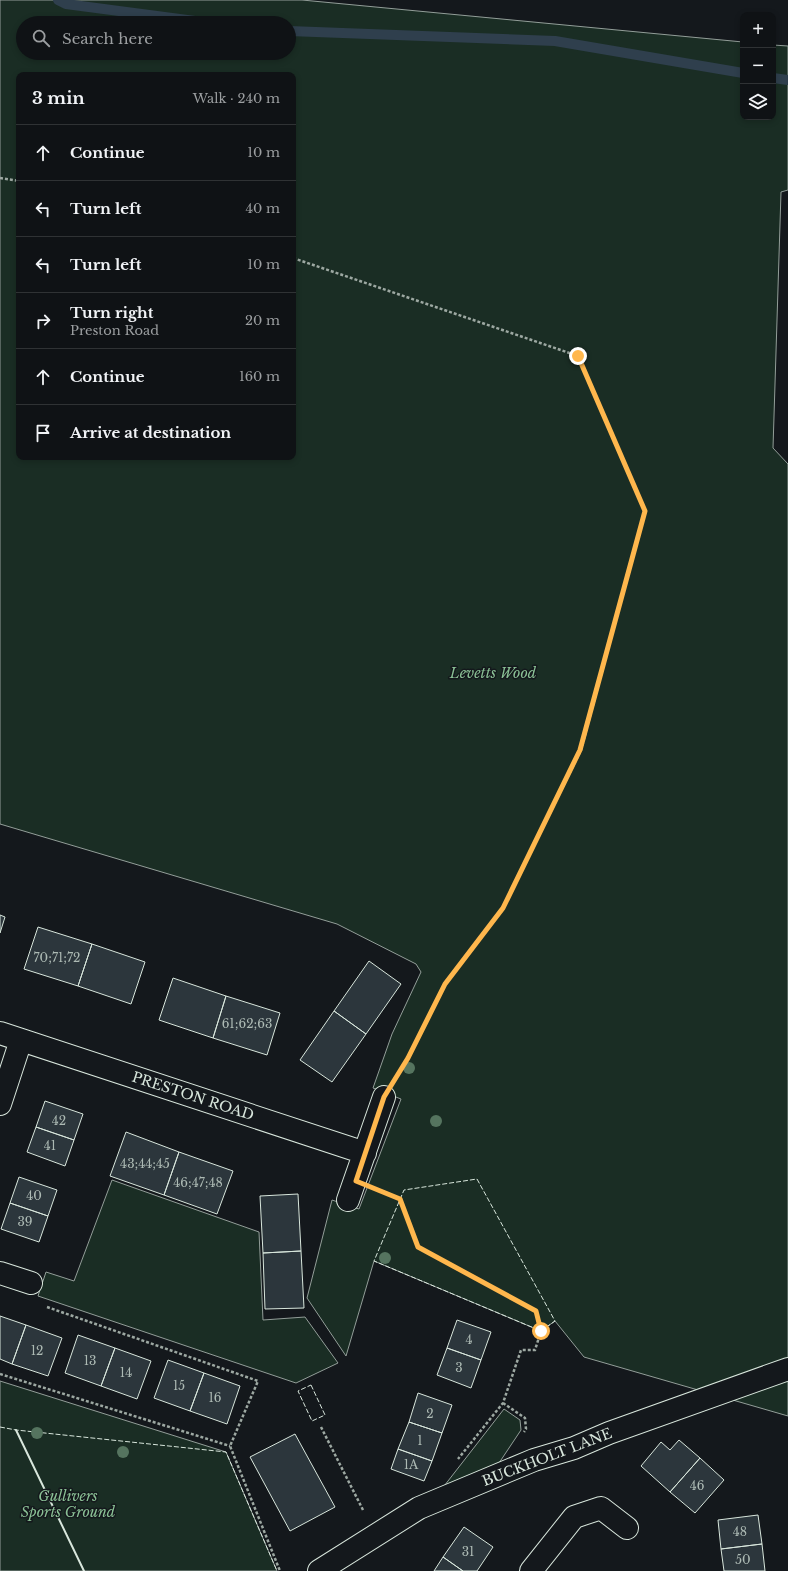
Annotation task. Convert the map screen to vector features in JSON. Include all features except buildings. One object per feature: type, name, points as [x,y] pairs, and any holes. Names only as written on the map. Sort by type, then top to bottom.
[{"type":"street","name":"PRESTON ROAD","points":[[0,1033],[365,1153]]},
{"type":"street","points":[[0,1104],[21,1040]]},
{"type":"street","points":[[352,1190],[384,1097]]},
{"type":"street","points":[[0,1273],[32,1283]]},
{"type":"street","name":"BUCKHOLT LANE","points":[[319,1571],[419,1508],[534,1460],[574,1448],[609,1433],[788,1369]]},
{"type":"street","points":[[530,1571],[574,1517],[601,1508],[627,1528]]},
{"type":"path","points":[[0,178],[16,181]]},
{"type":"path","points":[[296,259],[578,356],[645,511],[580,750],[503,908],[445,984],[408,1058],[384,1097]]},
{"type":"path","points":[[352,1190],[400,1199],[418,1247],[536,1311],[541,1331],[535,1350],[521,1350],[503,1402],[454,1465]]},
{"type":"path","points":[[32,1283],[27,1300],[258,1381],[230,1446],[280,1571]]},
{"type":"path","points":[[0,1374],[230,1446]]},
{"type":"path","points":[[321,1427],[376,1535]]},
{"type":"green space","name":"Levetts Wood","points":[[0,0],[302,0],[740,42],[740,120],[776,120],[776,45],[788,46],[788,190],[781,192],[773,448],[788,464],[788,1416],[584,1357],[555,1321],[541,1331],[374,1261],[346,1356],[307,1298],[332,1200],[359,1209],[401,1099],[373,1088],[392,1034],[421,972],[416,964],[337,924],[0,824]]},
{"type":"green space","points":[[112,1180],[259,1232],[263,1320],[305,1317],[338,1363],[296,1383],[38,1296],[46,1272],[74,1281]]},
{"type":"green space","name":"Gullivers Sports Ground","points":[[0,1381],[226,1452],[277,1571],[0,1571]]},
{"type":"green space","points":[[504,1409],[520,1420],[521,1430],[495,1469],[441,1490]]},
{"type":"waterway","points":[[58,0],[66,4],[157,16]]},
{"type":"waterway","points":[[296,31],[555,41],[740,72]]},
{"type":"waterway","points":[[776,78],[788,80]]},
{"type":"fence","points":[[477,1179],[555,1321],[541,1331],[374,1261],[404,1190],[477,1179]]},
{"type":"fence","points":[[311,1385],[325,1415],[312,1421],[298,1391],[311,1385]]},
{"type":"fence","points":[[0,1427],[16,1430],[226,1452],[277,1571]]},
{"type":"wall","points":[[16,1430],[84,1571]]},
{"type":"route","points":[[541,1331],[536,1311],[418,1247],[400,1199],[356,1181],[384,1097],[408,1058],[445,984],[503,908],[580,750],[645,511],[578,356]]}]
